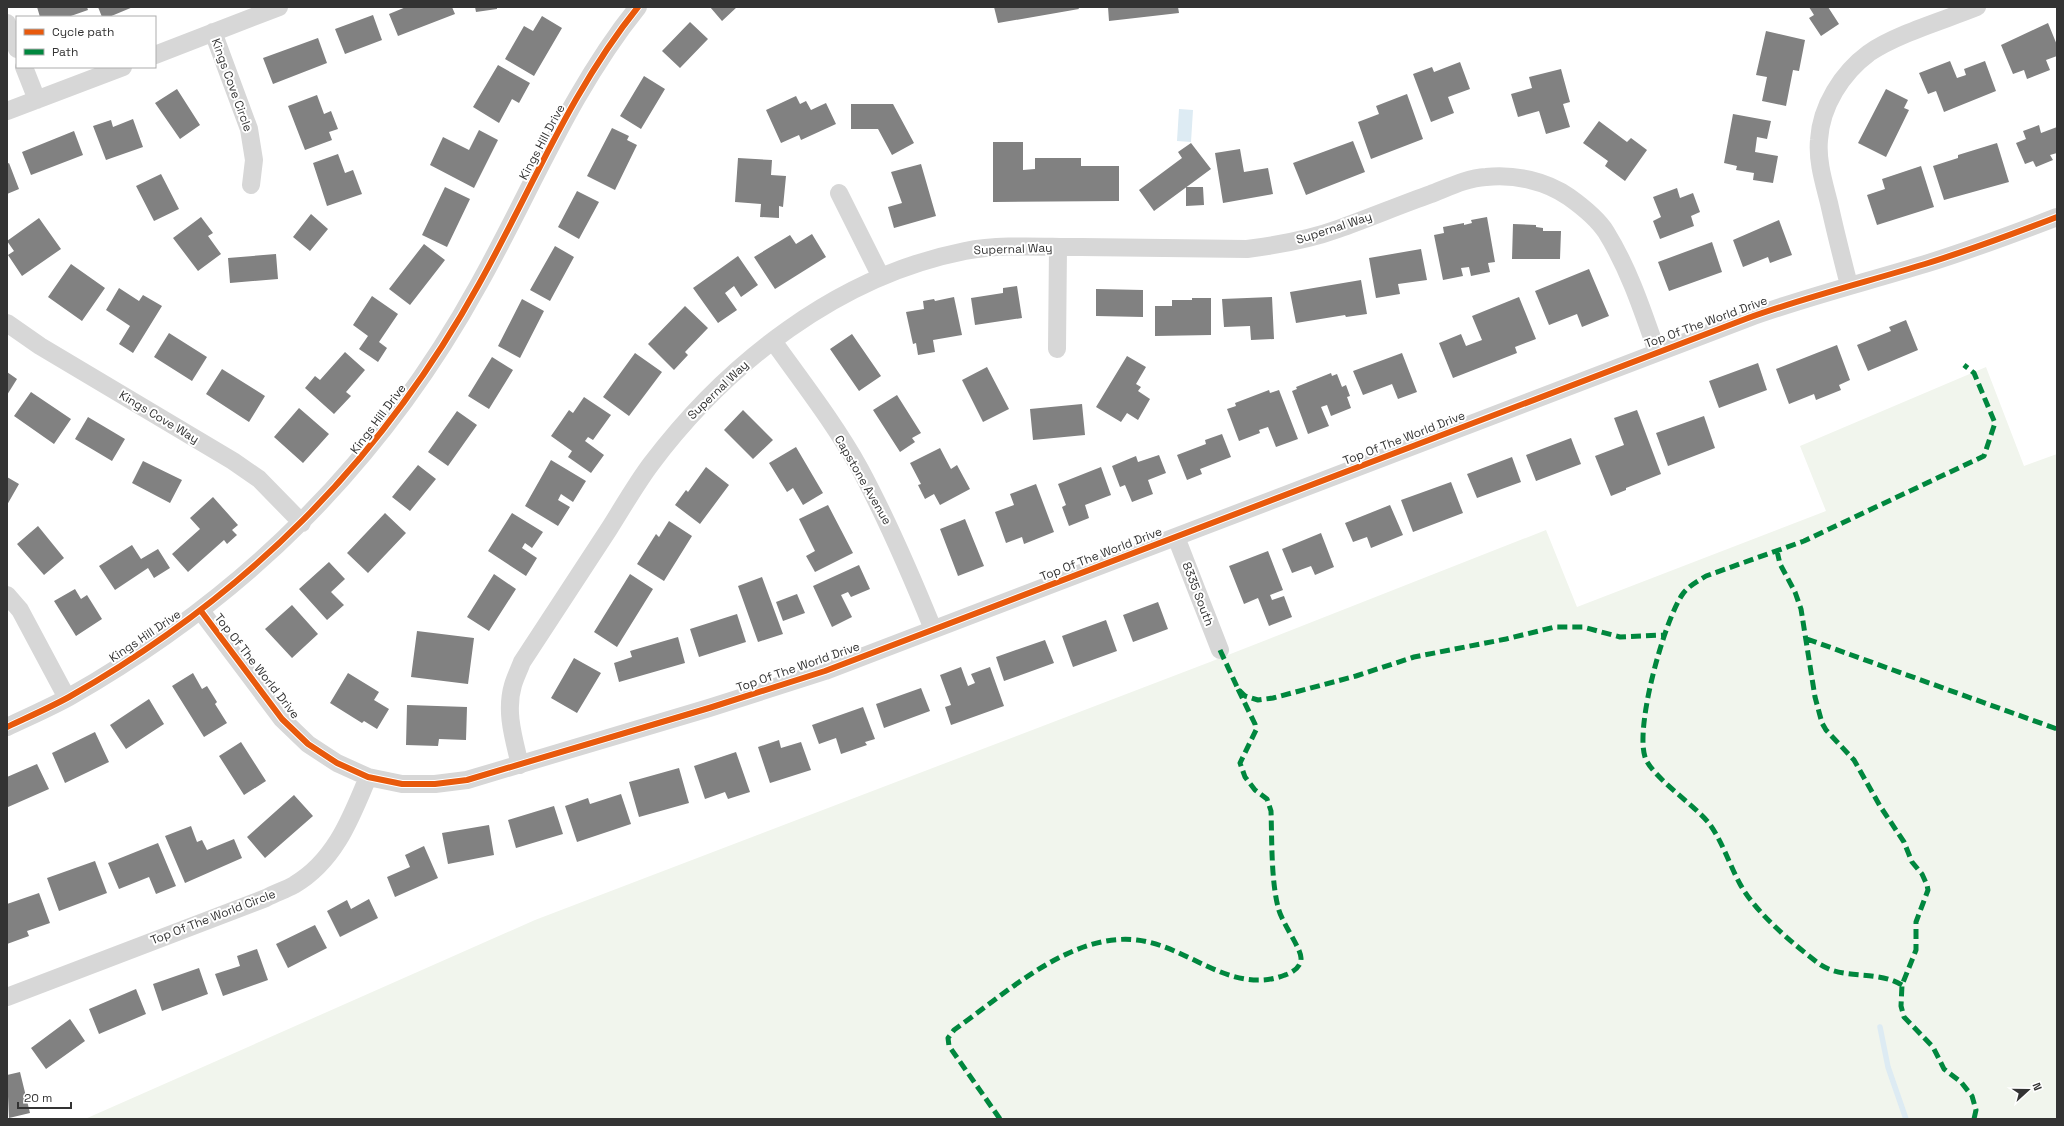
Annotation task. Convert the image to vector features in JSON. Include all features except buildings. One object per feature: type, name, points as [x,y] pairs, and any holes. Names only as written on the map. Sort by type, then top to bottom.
[{"type":"street","points":[[156,54],[279,7]]},
{"type":"street","name":"Kings Hill Drive","points":[[7,726],[67,698],[136,657],[201,611],[253,568],[302,523],[369,448],[402,407],[443,347],[479,284],[589,76],[615,36],[638,7]]},
{"type":"street","points":[[1849,285],[1821,168],[1819,140],[1824,113],[1836,89],[1850,70],[1869,53],[1890,41],[1978,7]]},
{"type":"street","points":[[7,23],[16,46]]},
{"type":"street","name":"Kings Cove Circle","points":[[213,32],[249,129],[254,160],[251,185]]},
{"type":"street","points":[[24,68],[36,100]]},
{"type":"street","points":[[7,112],[120,68]]},
{"type":"street","name":"Supernal Way","points":[[520,765],[512,733],[510,709],[513,686],[522,662],[650,464],[687,421],[728,378],[798,322],[881,277],[923,261],[966,251],[1012,246],[1246,249],[1278,245],[1339,229],[1461,182],[1485,176],[1510,176],[1534,181],[1559,190],[1585,208],[1606,231],[1621,258],[1657,352]]},
{"type":"street","points":[[839,193],[881,277]]},
{"type":"street","name":"Top Of The World Drive","points":[[201,611],[282,720],[308,744],[337,763],[368,777],[402,784],[435,784],[467,780],[825,671],[1657,352],[1787,304],[1925,264],[2057,217]]},
{"type":"street","points":[[1057,349],[1058,247]]},
{"type":"street","name":"Kings Cove Way","points":[[7,323],[40,346],[233,461],[259,479],[302,523]]},
{"type":"street","name":"Capstone Avenue","points":[[773,341],[819,406],[859,468],[893,533],[933,630]]},
{"type":"street","name":"8335 South","points":[[1176,537],[1220,650]]},
{"type":"street","points":[[7,595],[20,610],[67,698]]},
{"type":"street","name":"Top Of The World Circle","points":[[7,997],[258,901],[294,884],[318,866],[337,844],[351,818],[368,777]]},
{"type":"shaded area","points":[[1179,109],[1193,110],[1191,142],[1177,141]]},
{"type":"shaded area","points":[[1986,367],[2024,466],[2057,454],[2057,1119],[85,1119],[535,920],[1210,662],[1546,530],[1577,607],[1826,511],[1800,446]]},
{"type":"waterway","points":[[1880,1027],[1888,1067],[1906,1119]]},
{"type":"marked path","points":[[1902,985],[1881,977],[1848,974],[1827,968],[1818,963],[1775,927],[1755,906],[1747,895],[1740,884],[1717,836],[1708,822],[1655,773],[1649,765],[1645,757],[1643,742],[1644,722],[1653,674],[1667,627],[1682,595],[1690,586],[1706,576],[1804,541],[1984,456],[1995,423],[1974,373],[1964,365]]},
{"type":"marked path","points":[[1777,551],[1780,564],[1795,592],[1801,609],[1815,697],[1822,723],[1826,730],[1854,760],[1880,806],[1904,842],[1912,862],[1922,874],[1927,885],[1928,890],[1916,922],[1916,950],[1902,985],[1901,1006],[1904,1017],[1933,1047],[1944,1069],[1961,1082],[1972,1096],[1976,1110],[1974,1119]]},
{"type":"marked path","points":[[1220,650],[1238,689],[1245,696],[1258,700],[1273,698],[1356,676],[1414,657],[1506,639],[1555,627],[1583,627],[1620,637],[1664,635]]},
{"type":"marked path","points":[[1807,639],[2057,729]]},
{"type":"marked path","points":[[1000,1119],[949,1046],[948,1038],[954,1030],[1017,984],[1040,968],[1064,955],[1088,946],[1112,940],[1137,940],[1156,944],[1228,975],[1246,979],[1265,980],[1290,973],[1298,967],[1301,962],[1298,949],[1278,907],[1272,859],[1271,811],[1267,799],[1255,790],[1245,777],[1240,763],[1256,730],[1255,724],[1238,689]]},
{"type":"cycle path","points":[[7,727],[69,697],[133,658],[194,615],[251,569],[304,519],[353,466],[398,409],[441,349],[479,284],[553,142],[592,72],[638,7]]},
{"type":"cycle path","points":[[201,611],[282,719],[308,744],[337,763],[368,777],[402,784],[435,784],[467,780],[709,708],[825,671],[1748,318],[1814,296],[1942,259],[2057,217]]}]
